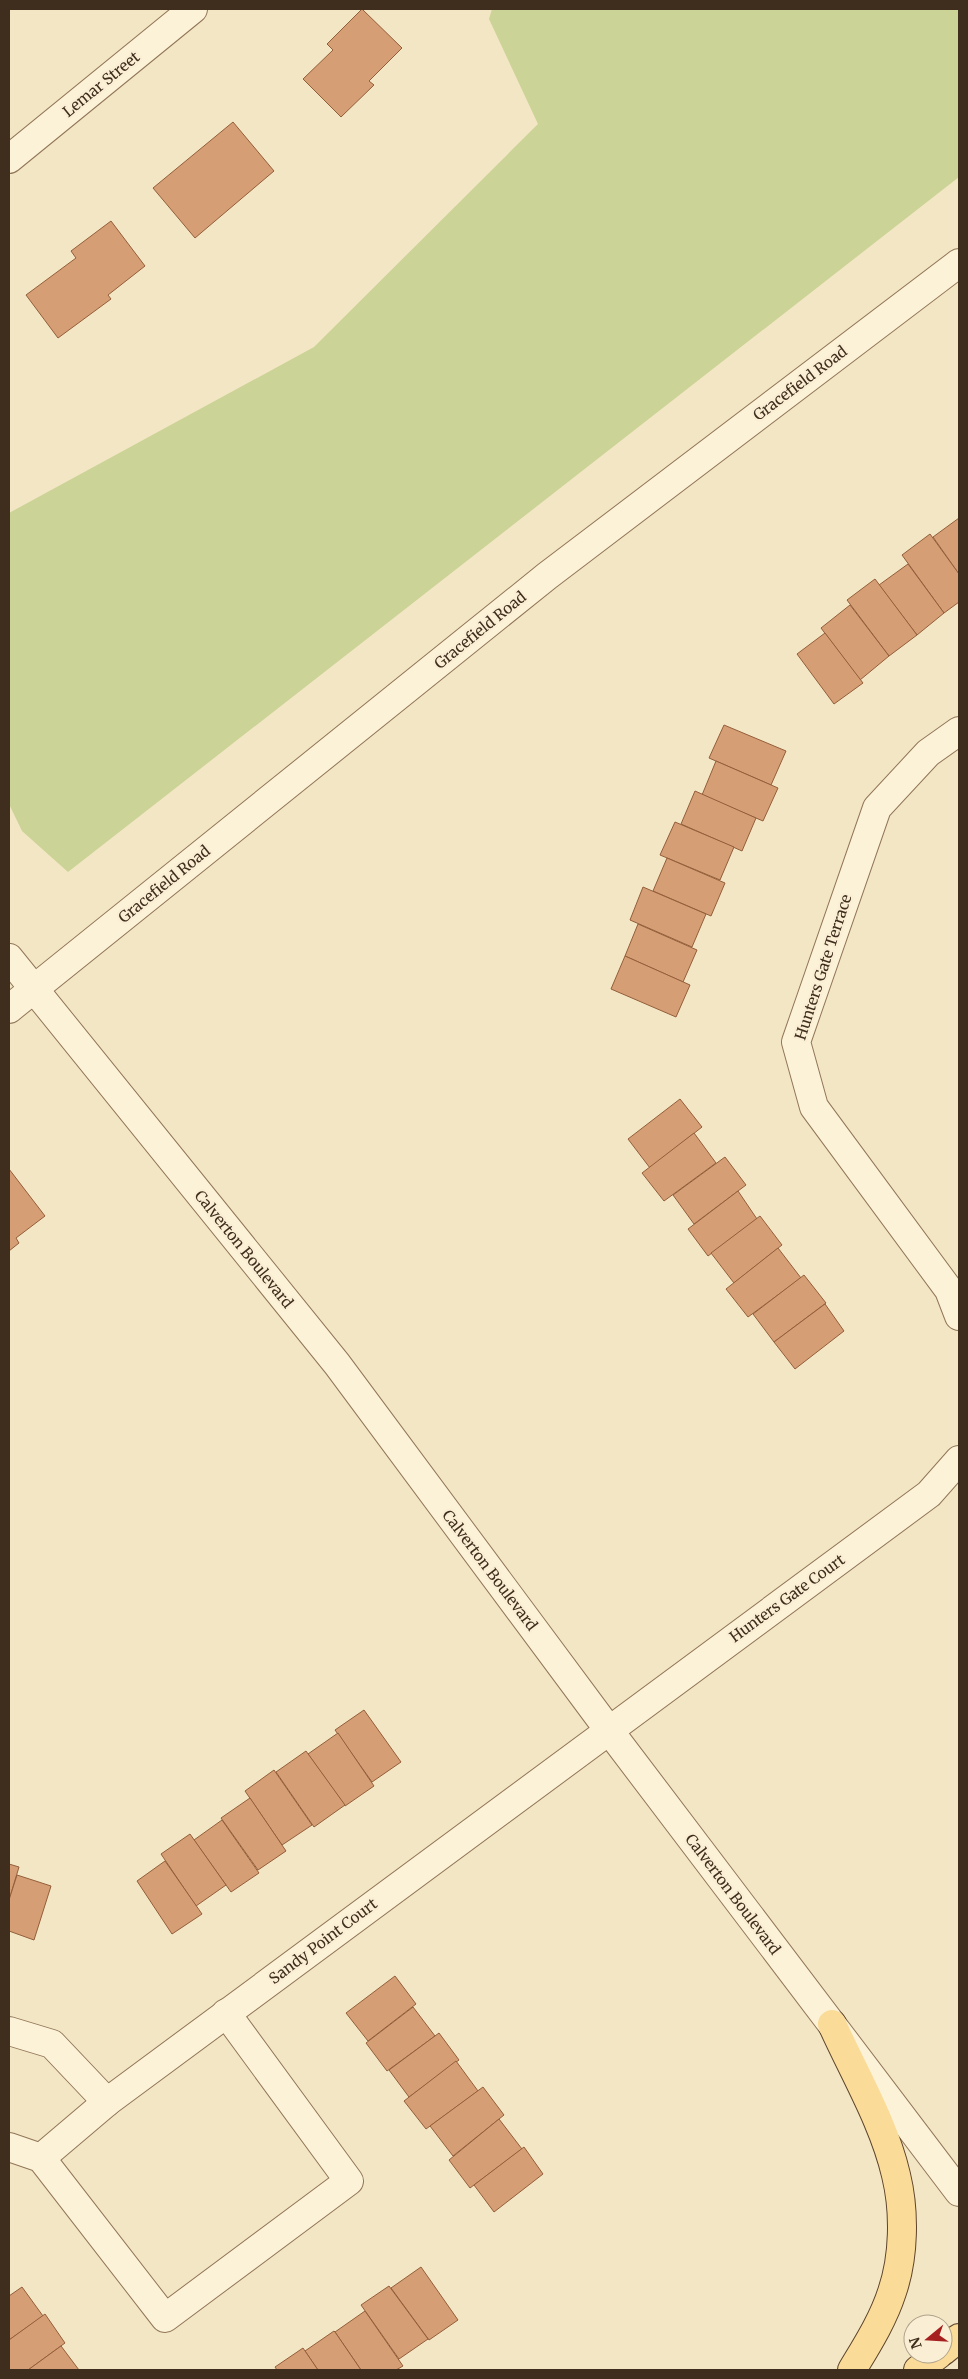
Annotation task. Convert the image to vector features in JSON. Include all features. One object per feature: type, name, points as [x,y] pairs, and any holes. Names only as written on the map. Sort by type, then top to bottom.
[{"type":"main road","points":[[832,2024],[880,2130],[897,2176],[901,2215],[900,2256],[892,2292],[877,2328],[852,2370]]},
{"type":"street","name":"Lemar Street","points":[[9,159],[193,9]]},
{"type":"street","name":"Gracefield Road","points":[[9,1009],[547,576],[959,263]]},
{"type":"street","name":"Hunters Gate Terrace","points":[[959,731],[928,753],[877,808],[796,1042],[814,1107],[949,1290],[959,1316]]},
{"type":"street","name":"Calverton Boulevard","points":[[9,958],[337,1364],[608,1729],[959,2192]]},
{"type":"street","name":"Hunters Gate Court","points":[[608,1729],[928,1494],[959,1460]]},
{"type":"street","name":"Sandy Point Court","points":[[41,2158],[107,2102],[608,1729]]},
{"type":"street","points":[[9,2147],[41,2158],[165,2318],[349,2181],[226,2013]]},
{"type":"street","points":[[9,2031],[52,2044],[107,2102]]},
{"type":"green space","points":[[492,9],[959,9],[959,177],[68,872],[22,831],[9,804],[9,513],[314,347],[538,124],[489,19]]},
{"type":"building","points":[[362,9],[402,48],[369,81],[374,85],[341,117],[303,79],[333,50],[327,44]]},
{"type":"building","points":[[233,122],[274,171],[195,238],[153,188]]},
{"type":"building","points":[[111,221],[145,266],[108,295],[111,299],[58,338],[26,295],[76,258],[71,251]]},
{"type":"building","points":[[959,518],[959,574],[933,537]]},
{"type":"building","points":[[930,534],[959,574],[959,602],[944,613],[902,555]]},
{"type":"building","points":[[908,564],[944,613],[917,635],[879,585]]},
{"type":"building","points":[[875,579],[917,635],[889,656],[847,600]]},
{"type":"building","points":[[850,605],[889,656],[860,680],[821,628]]},
{"type":"building","points":[[825,633],[863,683],[834,704],[797,654]]},
{"type":"building","points":[[724,725],[786,751],[771,785],[709,758]]},
{"type":"building","points":[[716,761],[778,788],[763,821],[702,795]]},
{"type":"building","points":[[695,791],[756,818],[742,851],[681,824]]},
{"type":"building","points":[[675,822],[734,847],[720,880],[660,855]]},
{"type":"building","points":[[667,858],[725,883],[711,916],[653,891]]},
{"type":"building","points":[[643,887],[706,914],[692,947],[630,920]]},
{"type":"building","points":[[638,924],[697,950],[683,982],[625,956]]},
{"type":"building","points":[[625,956],[690,985],[676,1017],[611,989]]},
{"type":"building","points":[[680,1099],[702,1127],[650,1168],[628,1139]]},
{"type":"building","points":[[694,1133],[716,1163],[664,1201],[642,1173]]},
{"type":"building","points":[[725,1157],[746,1185],[694,1224],[673,1195]]},
{"type":"building","points":[[9,1169],[45,1216],[16,1238],[19,1243],[9,1251]]},
{"type":"building","points":[[738,1191],[757,1219],[708,1256],[688,1229]]},
{"type":"building","points":[[760,1216],[782,1245],[734,1283],[711,1253]]},
{"type":"building","points":[[778,1248],[801,1278],[748,1317],[726,1289]]},
{"type":"building","points":[[804,1275],[826,1303],[774,1342],[753,1314]]},
{"type":"building","points":[[825,1304],[844,1331],[795,1369],[774,1342]]},
{"type":"building","points":[[364,1710],[401,1762],[372,1782],[335,1730]]},
{"type":"building","points":[[338,1733],[374,1786],[345,1806],[308,1754]]},
{"type":"building","points":[[306,1751],[345,1805],[314,1827],[276,1772]]},
{"type":"building","points":[[274,1770],[312,1825],[282,1845],[245,1791]]},
{"type":"building","points":[[250,1798],[286,1851],[258,1870],[221,1818]]},
{"type":"building","points":[[222,1820],[259,1873],[231,1892],[194,1840]]},
{"type":"building","points":[[190,1834],[226,1885],[196,1906],[161,1854]]},
{"type":"building","points":[[165,1861],[202,1914],[172,1934],[137,1881]]},
{"type":"building","points":[[9,1864],[19,1867],[9,1900]]},
{"type":"building","points":[[17,1875],[51,1886],[34,1940],[9,1931],[9,1900]]},
{"type":"building","points":[[395,1976],[416,2004],[368,2041],[346,2013]]},
{"type":"building","points":[[413,2007],[435,2036],[387,2071],[366,2043]]},
{"type":"building","points":[[439,2033],[459,2060],[409,2097],[389,2070]]},
{"type":"building","points":[[456,2061],[478,2091],[426,2129],[404,2101]]},
{"type":"building","points":[[483,2087],[504,2115],[453,2156],[430,2126]]},
{"type":"building","points":[[499,2119],[522,2149],[470,2188],[449,2160]]},
{"type":"building","points":[[524,2147],[543,2174],[494,2212],[474,2185]]},
{"type":"building","points":[[421,2267],[458,2320],[429,2340],[391,2288]]},
{"type":"building","points":[[389,2286],[428,2339],[399,2359],[361,2305]]},
{"type":"building","points":[[22,2287],[43,2316],[9,2340],[9,2296]]},
{"type":"building","points":[[365,2311],[403,2366],[396,2370],[361,2370],[335,2332]]},
{"type":"building","points":[[45,2314],[65,2343],[28,2370],[9,2370],[9,2340]]},
{"type":"building","points":[[334,2331],[361,2370],[318,2370],[305,2351]]},
{"type":"building","points":[[61,2346],[79,2370],[28,2370]]},
{"type":"building","points":[[303,2348],[318,2370],[277,2370],[275,2367]]}]
